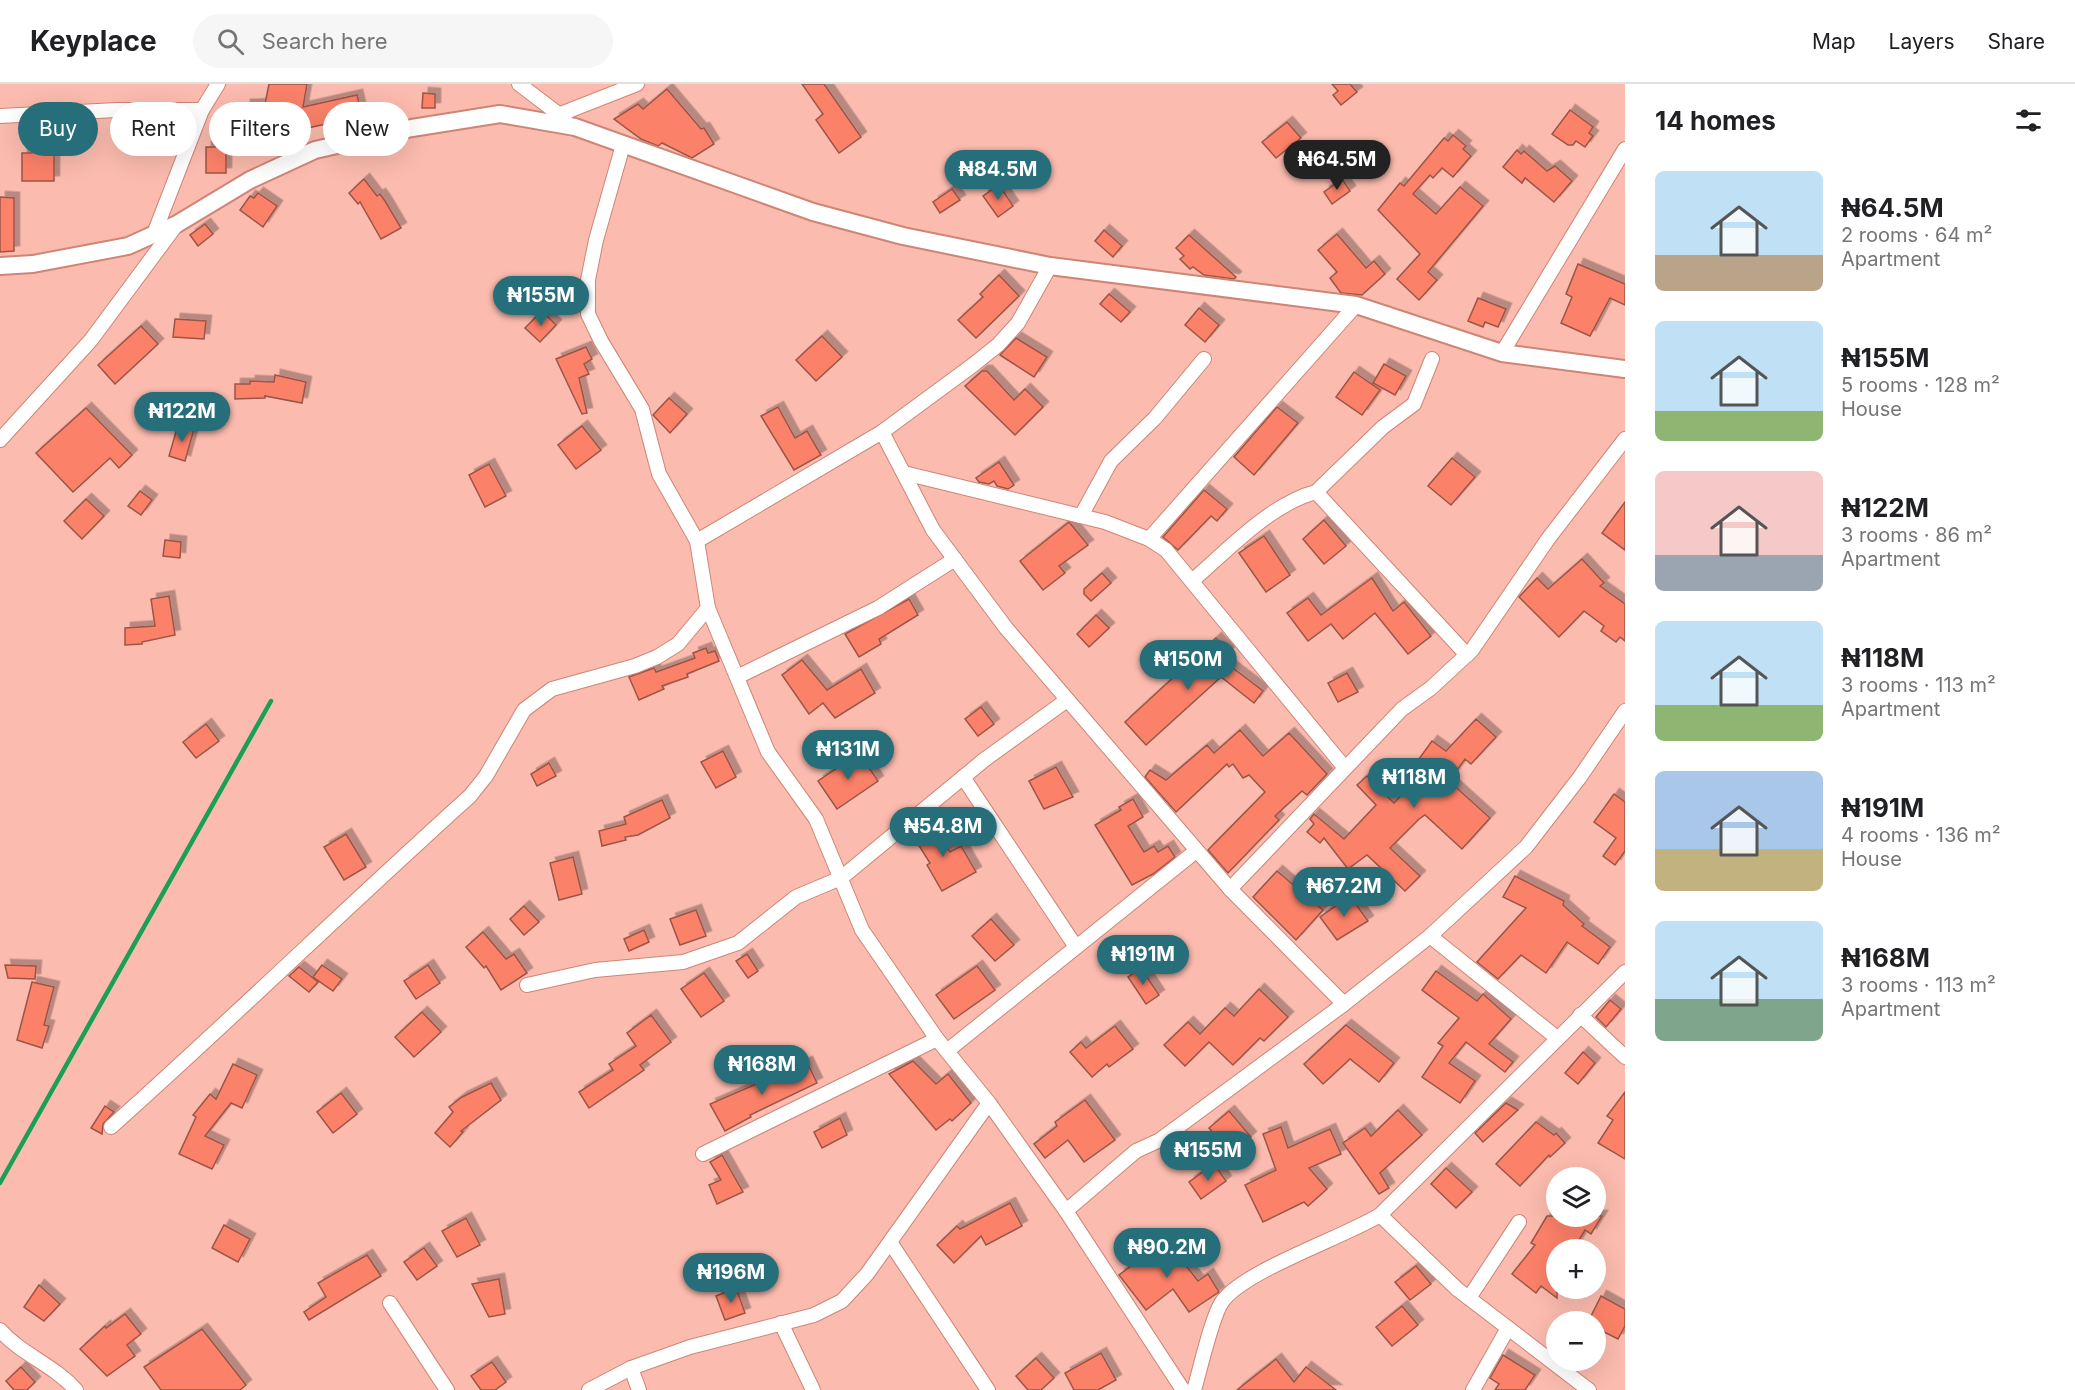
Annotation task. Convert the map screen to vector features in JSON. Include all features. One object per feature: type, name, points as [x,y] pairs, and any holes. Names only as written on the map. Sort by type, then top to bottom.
[{"type":"street","points":[[154,234],[202,110],[218,84]]},
{"type":"street","points":[[519,84],[575,127]]},
{"type":"street","points":[[558,114],[638,84]]},
{"type":"street","points":[[0,116],[117,110],[202,110]]},
{"type":"street","points":[[0,266],[33,264],[128,246],[177,224],[250,180],[315,150],[412,128],[500,114],[575,127],[813,212],[903,237],[1050,266],[1356,304],[1502,352],[1625,369]]},
{"type":"street","points":[[623,145],[596,240],[588,280],[588,314],[601,341],[642,409],[659,474],[698,541],[708,608],[768,752],[816,819],[862,930],[937,1039],[988,1103],[1066,1211],[1183,1390]]},
{"type":"street","points":[[1502,352],[1625,149]]},
{"type":"street","points":[[0,440],[91,340],[177,224]]},
{"type":"street","points":[[698,541],[882,432],[998,345],[1018,323],[1050,266]]},
{"type":"street","points":[[1149,539],[1356,304]]},
{"type":"street","points":[[1081,516],[1111,461],[1155,418],[1204,359]]},
{"type":"street","points":[[1192,581],[1254,526],[1304,495],[1316,492],[1383,427],[1414,404],[1432,359]]},
{"type":"street","points":[[882,432],[933,530],[1006,628],[1230,889],[1344,1004]]},
{"type":"street","points":[[1230,889],[1402,709],[1431,688],[1467,655],[1548,539],[1625,439]]},
{"type":"street","points":[[904,473],[1105,522],[1149,539],[1166,550],[1345,768]]},
{"type":"street","points":[[1316,492],[1467,655]]},
{"type":"street","points":[[737,677],[878,608],[955,560]]},
{"type":"street","points":[[111,1127],[217,1032],[340,912],[470,796],[486,776],[525,710],[552,689],[635,666],[657,657],[678,644],[708,608]]},
{"type":"street","points":[[527,986],[595,970],[683,962],[738,943],[796,897],[841,878],[963,777],[1067,700]]},
{"type":"street","points":[[1066,1211],[1136,1151],[1160,1140],[1344,1004],[1430,936],[1526,847],[1580,777],[1625,711]]},
{"type":"street","points":[[963,777],[1076,946]]},
{"type":"street","points":[[947,1051],[1196,851]]},
{"type":"street","points":[[1184,861],[1209,865]]},
{"type":"street","points":[[1430,936],[1557,1038]]},
{"type":"street","points":[[1194,1390],[1221,1303],[1239,1283],[1358,1228],[1380,1215],[1625,972]]},
{"type":"street","points":[[1580,1015],[1625,1057]]},
{"type":"street","points":[[703,1154],[937,1039]]},
{"type":"street","points":[[589,1390],[631,1368],[690,1347],[814,1315],[842,1301],[867,1274],[988,1103]]},
{"type":"street","points":[[1380,1215],[1469,1298],[1589,1390]]},
{"type":"street","points":[[1469,1298],[1519,1222]]},
{"type":"street","points":[[890,1242],[988,1390]]},
{"type":"street","points":[[390,1303],[447,1390]]},
{"type":"street","points":[[781,1323],[813,1390]]},
{"type":"street","points":[[1473,1390],[1508,1328]]},
{"type":"street","points":[[0,1330],[20,1350],[32,1354],[76,1390]]},
{"type":"street","points":[[631,1368],[639,1390]]},
{"type":"building","points":[[269,84],[307,84],[304,102],[265,102]]},
{"type":"building","points":[[802,84],[824,84],[861,137],[839,153],[816,120],[823,114]]},
{"type":"building","points":[[1332,84],[1350,84],[1357,92],[1341,105],[1333,95],[1338,91]]},
{"type":"building","points":[[667,89],[701,129],[704,128],[714,144],[692,158],[662,143],[658,146],[641,139],[614,119],[638,104],[643,109]]},
{"type":"building","points":[[423,93],[435,94],[435,108],[422,108]]},
{"type":"building","points":[[357,95],[359,102],[326,102]]},
{"type":"building","points":[[323,103],[323,125],[311,127],[311,105]]},
{"type":"building","points":[[1570,110],[1593,127],[1589,133],[1593,136],[1585,147],[1576,141],[1573,145],[1568,145],[1552,134]]},
{"type":"building","points":[[1287,122],[1301,138],[1276,158],[1262,142]]},
{"type":"building","points":[[1453,135],[1466,146],[1463,149],[1471,156],[1453,177],[1442,168],[1433,178],[1430,175],[1413,194],[1436,214],[1460,187],[1483,206],[1428,272],[1437,280],[1419,300],[1397,279],[1420,254],[1378,210],[1400,183],[1404,186],[1444,138],[1448,141]]},
{"type":"building","points":[[206,147],[209,147],[209,156],[226,156],[226,173],[206,173]]},
{"type":"building","points":[[1517,150],[1521,154],[1524,151],[1547,171],[1555,166],[1572,181],[1554,202],[1525,178],[1522,183],[1503,167]]},
{"type":"building","points":[[22,156],[54,156],[54,181],[22,181]]},
{"type":"building","points":[[364,179],[377,196],[380,194],[401,228],[381,239],[360,202],[358,204],[349,193]]},
{"type":"building","points":[[1342,179],[1350,191],[1332,204],[1324,192]]},
{"type":"building","points":[[999,185],[1013,206],[998,217],[983,196]]},
{"type":"building","points":[[952,189],[960,200],[940,213],[933,202]]},
{"type":"building","points":[[258,193],[277,206],[263,227],[240,210],[250,196],[254,198]]},
{"type":"building","points":[[0,197],[14,198],[14,251],[0,252]]},
{"type":"building","points":[[205,224],[213,234],[198,246],[190,235]]},
{"type":"building","points":[[1104,230],[1122,246],[1113,257],[1095,241]]},
{"type":"building","points":[[1337,234],[1366,268],[1374,261],[1385,274],[1362,295],[1341,293],[1330,278],[1337,272],[1318,250]]},
{"type":"building","points":[[1189,235],[1236,277],[1234,279],[1204,275],[1193,267],[1190,269],[1180,259],[1184,256],[1176,248]]},
{"type":"building","points":[[1578,264],[1625,284],[1625,305],[1610,298],[1590,336],[1561,323],[1572,297],[1566,294]]},
{"type":"building","points":[[999,275],[1019,296],[976,338],[958,320],[983,297],[980,294]]},
{"type":"building","points":[[1109,294],[1130,312],[1121,322],[1100,304]]},
{"type":"building","points":[[1478,298],[1506,309],[1498,327],[1485,322],[1483,327],[1468,321]]},
{"type":"building","points":[[1199,308],[1219,325],[1205,342],[1185,325]]},
{"type":"building","points":[[542,311],[556,325],[540,342],[525,328]]},
{"type":"building","points":[[175,319],[206,321],[204,339],[173,337]]},
{"type":"building","points":[[141,326],[158,344],[115,384],[98,365]]},
{"type":"building","points":[[822,336],[842,357],[816,381],[796,360]]},
{"type":"building","points":[[1016,338],[1047,357],[1034,377],[1000,355]]},
{"type":"building","points":[[586,347],[592,359],[584,364],[589,374],[579,378],[587,413],[582,414],[556,359]]},
{"type":"building","points":[[1384,364],[1406,376],[1395,395],[1373,383]]},
{"type":"building","points":[[982,371],[987,371],[1014,400],[1025,389],[1043,407],[1015,435],[965,386]]},
{"type":"building","points":[[1354,372],[1380,390],[1362,415],[1336,397]]},
{"type":"building","points":[[275,375],[306,382],[302,403],[265,396],[265,398],[235,399],[235,384],[250,384],[250,381],[274,382]]},
{"type":"building","points":[[669,398],[687,414],[670,433],[653,415]]},
{"type":"building","points":[[778,407],[795,438],[807,431],[821,455],[794,470],[761,416]]},
{"type":"building","points":[[1277,407],[1298,423],[1254,475],[1234,457]]},
{"type":"building","points":[[86,408],[132,455],[119,468],[110,458],[73,492],[36,453]]},
{"type":"building","points":[[178,425],[194,429],[185,461],[169,456]]},
{"type":"building","points":[[582,426],[601,450],[576,469],[558,445]]},
{"type":"building","points":[[1452,458],[1475,477],[1451,505],[1428,486]]},
{"type":"building","points":[[999,462],[1014,485],[1008,489],[997,486],[994,481],[989,484],[979,482],[976,478]]},
{"type":"building","points":[[489,464],[506,496],[485,507],[469,475]]},
{"type":"building","points":[[1204,490],[1227,509],[1217,521],[1211,516],[1178,550],[1163,537]]},
{"type":"building","points":[[140,491],[152,500],[141,515],[128,506]]},
{"type":"building","points":[[86,499],[104,516],[82,539],[64,521]]},
{"type":"building","points":[[1625,502],[1625,550],[1602,533]]},
{"type":"building","points":[[1324,520],[1346,546],[1324,564],[1303,539]]},
{"type":"building","points":[[1069,522],[1088,545],[1059,566],[1065,573],[1043,590],[1020,561]]},
{"type":"building","points":[[1264,536],[1290,575],[1266,592],[1239,553]]},
{"type":"building","points":[[165,540],[181,542],[180,558],[163,556]]},
{"type":"building","points":[[1582,559],[1604,583],[1600,586],[1625,604],[1625,641],[1620,637],[1616,642],[1601,631],[1604,626],[1584,611],[1559,637],[1519,597],[1537,578],[1548,589]]},
{"type":"building","points":[[1102,573],[1111,583],[1091,601],[1084,594],[1084,589]]},
{"type":"building","points":[[1372,578],[1393,611],[1404,602],[1431,636],[1408,654],[1375,613],[1343,639],[1331,624],[1308,641],[1287,613],[1308,598],[1321,615]]},
{"type":"building","points":[[169,596],[175,635],[142,642],[142,644],[125,645],[125,628],[155,626],[151,599]]},
{"type":"building","points":[[909,599],[918,615],[879,639],[881,644],[859,657],[845,634]]},
{"type":"building","points":[[1096,615],[1109,628],[1089,647],[1077,634]]},
{"type":"building","points":[[1216,638],[1229,652],[1221,659],[1263,691],[1254,703],[1221,677],[1146,745],[1125,722]]},
{"type":"building","points":[[706,648],[708,653],[715,651],[719,661],[687,674],[688,677],[662,686],[664,689],[639,700],[629,677],[654,668],[656,672],[695,658],[693,653]]},
{"type":"building","points":[[802,660],[827,690],[861,669],[875,693],[835,718],[823,703],[809,714],[782,675]]},
{"type":"building","points":[[1347,673],[1358,692],[1338,702],[1328,683]]},
{"type":"building","points":[[981,707],[994,724],[978,736],[965,719]]},
{"type":"building","points":[[1476,719],[1496,737],[1471,764],[1465,759],[1449,781],[1490,818],[1462,849],[1425,815],[1419,819],[1390,848],[1420,876],[1405,891],[1367,855],[1348,869],[1324,838],[1320,843],[1307,832],[1314,824],[1310,819],[1314,814],[1344,839],[1376,805],[1357,785],[1367,776],[1394,803],[1422,774],[1413,767],[1432,741],[1446,751]]},
{"type":"building","points":[[206,724],[219,741],[196,758],[183,742]]},
{"type":"building","points":[[1240,730],[1263,756],[1289,733],[1327,774],[1307,795],[1302,791],[1275,816],[1279,820],[1228,873],[1208,850],[1265,792],[1249,775],[1243,778],[1233,764],[1229,767],[1227,764],[1176,812],[1145,777],[1150,770],[1166,780],[1207,745],[1214,753]]},
{"type":"building","points":[[723,751],[736,777],[716,788],[701,762]]},
{"type":"building","points":[[859,753],[878,781],[837,809],[818,781]]},
{"type":"building","points":[[549,763],[556,776],[537,786],[531,774]]},
{"type":"building","points":[[1056,767],[1073,797],[1044,809],[1029,781]]},
{"type":"building","points":[[1614,794],[1625,802],[1625,851],[1615,865],[1603,856],[1616,838],[1594,822]]},
{"type":"building","points":[[1133,799],[1143,817],[1128,826],[1144,852],[1154,846],[1158,852],[1168,846],[1175,857],[1153,874],[1132,885],[1095,825],[1121,810],[1119,807]]},
{"type":"building","points":[[662,800],[670,818],[638,835],[625,837],[626,840],[602,846],[599,831],[626,824],[624,817]]},
{"type":"building","points":[[930,821],[950,852],[961,846],[976,872],[942,891],[927,865],[930,863],[911,833]]},
{"type":"building","points":[[346,834],[366,867],[344,880],[324,847]]},
{"type":"building","points":[[573,857],[582,894],[559,900],[550,863]]},
{"type":"building","points":[[1277,871],[1323,910],[1296,940],[1253,897]]},
{"type":"building","points":[[1515,876],[1564,901],[1563,905],[1584,924],[1582,926],[1610,947],[1598,964],[1567,942],[1546,973],[1521,955],[1498,979],[1477,962],[1526,908],[1503,897]]},
{"type":"building","points":[[1350,896],[1368,921],[1337,940],[1320,917]]},
{"type":"building","points":[[524,906],[539,922],[524,935],[510,919]]},
{"type":"building","points":[[696,910],[706,936],[680,945],[670,919]]},
{"type":"building","points":[[991,919],[1014,945],[995,961],[972,936]]},
{"type":"building","points":[[644,930],[649,942],[629,951],[624,939]]},
{"type":"building","points":[[483,932],[506,959],[514,954],[527,973],[501,990],[486,966],[484,968],[466,947]]},
{"type":"building","points":[[747,954],[758,971],[748,978],[736,961]]},
{"type":"building","points":[[5,965],[36,966],[35,979],[8,978]]},
{"type":"building","points":[[322,965],[342,979],[333,991],[313,977]]},
{"type":"building","points":[[428,965],[440,983],[416,999],[404,981]]},
{"type":"building","points":[[977,966],[995,990],[954,1019],[936,995]]},
{"type":"building","points":[[299,967],[318,982],[309,992],[289,976]]},
{"type":"building","points":[[1141,968],[1159,995],[1146,1004],[1128,977]]},
{"type":"building","points":[[1436,971],[1477,1001],[1483,994],[1511,1019],[1489,1044],[1513,1062],[1505,1072],[1466,1042],[1449,1063],[1475,1081],[1460,1103],[1422,1077],[1443,1046],[1438,1043],[1459,1018],[1422,990]]},
{"type":"building","points":[[704,973],[724,1001],[701,1017],[681,989]]},
{"type":"building","points":[[32,982],[54,987],[44,1025],[49,1026],[42,1048],[17,1040]]},
{"type":"building","points":[[1259,989],[1288,1017],[1264,1041],[1260,1038],[1233,1065],[1209,1042],[1185,1066],[1164,1045],[1188,1022],[1200,1034],[1225,1008],[1234,1016]]},
{"type":"building","points":[[1610,1000],[1621,1009],[1606,1027],[1596,1017]]},
{"type":"building","points":[[422,1012],[441,1032],[414,1057],[395,1037]]},
{"type":"building","points":[[651,1015],[671,1042],[640,1065],[644,1070],[589,1108],[579,1092],[613,1070],[609,1064],[636,1046],[627,1033]]},
{"type":"building","points":[[1346,1025],[1394,1063],[1379,1082],[1350,1059],[1323,1084],[1304,1064]]},
{"type":"building","points":[[1115,1026],[1133,1049],[1109,1067],[1107,1064],[1092,1077],[1070,1052],[1081,1042],[1086,1048]]},
{"type":"building","points":[[1583,1052],[1595,1063],[1578,1084],[1565,1073]]},
{"type":"building","points":[[913,1061],[936,1084],[948,1074],[971,1103],[952,1121],[950,1119],[936,1130],[889,1074]]},
{"type":"building","points":[[807,1062],[817,1083],[750,1115],[751,1117],[725,1131],[710,1104]]},
{"type":"building","points":[[233,1064],[257,1075],[242,1108],[231,1103],[205,1136],[224,1145],[212,1169],[179,1154],[196,1117],[193,1115],[210,1094],[216,1099]]},
{"type":"building","points":[[491,1083],[501,1100],[461,1131],[463,1132],[450,1147],[435,1133],[453,1112],[449,1107],[462,1097]]},
{"type":"building","points":[[1625,1092],[1625,1159],[1598,1143],[1613,1120],[1607,1116]]},
{"type":"building","points":[[341,1093],[357,1114],[333,1133],[317,1112]]},
{"type":"building","points":[[1085,1100],[1115,1140],[1084,1162],[1068,1140],[1045,1158],[1034,1144],[1057,1126],[1055,1122]]},
{"type":"building","points":[[1506,1103],[1518,1110],[1483,1142],[1475,1133]]},
{"type":"building","points":[[105,1106],[114,1112],[103,1124],[102,1134],[91,1128]]},
{"type":"building","points":[[1398,1110],[1422,1135],[1380,1173],[1389,1188],[1379,1194],[1343,1143],[1365,1128],[1371,1136]]},
{"type":"building","points":[[1229,1111],[1251,1137],[1231,1154],[1209,1128]]},
{"type":"building","points":[[840,1118],[847,1135],[822,1148],[814,1132]]},
{"type":"building","points":[[1536,1122],[1554,1135],[1556,1133],[1565,1143],[1550,1157],[1549,1155],[1520,1186],[1496,1164]]},
{"type":"building","points":[[1281,1127],[1288,1148],[1330,1129],[1341,1154],[1309,1168],[1327,1189],[1308,1206],[1304,1202],[1263,1222],[1245,1185],[1276,1170],[1263,1134]]},
{"type":"building","points":[[722,1155],[743,1192],[717,1204],[709,1185],[721,1180],[710,1162]]},
{"type":"building","points":[[1214,1164],[1226,1181],[1201,1199],[1189,1182]]},
{"type":"building","points":[[1446,1168],[1472,1192],[1456,1208],[1431,1184]]},
{"type":"building","points":[[1010,1203],[1022,1226],[986,1245],[981,1236],[954,1263],[937,1245],[957,1226],[960,1229]]},
{"type":"building","points":[[466,1218],[480,1245],[457,1257],[442,1231]]},
{"type":"building","points":[[1546,1218],[1546,1227],[1595,1227],[1591,1234],[1585,1230],[1580,1239],[1546,1239],[1546,1290],[1541,1286],[1536,1293],[1512,1274],[1535,1245],[1531,1243]]},
{"type":"building","points":[[224,1225],[250,1239],[238,1262],[212,1248]]},
{"type":"building","points":[[1166,1240],[1198,1281],[1208,1274],[1219,1292],[1189,1312],[1173,1289],[1146,1310],[1119,1275]]},
{"type":"building","points":[[424,1248],[437,1266],[417,1280],[404,1262]]},
{"type":"building","points":[[367,1255],[381,1276],[309,1320],[304,1312],[326,1297],[318,1283]]},
{"type":"building","points":[[1416,1266],[1431,1284],[1410,1300],[1395,1282]]},
{"type":"building","points":[[499,1279],[505,1314],[489,1317],[472,1284]]},
{"type":"building","points":[[39,1285],[60,1304],[44,1321],[24,1307]]},
{"type":"building","points":[[736,1288],[745,1313],[725,1320],[716,1296]]},
{"type":"building","points":[[1600,1299],[1606,1299],[1625,1309],[1625,1326],[1618,1339],[1606,1333],[1606,1311],[1594,1311]]},
{"type":"building","points":[[1402,1306],[1418,1325],[1392,1346],[1376,1327]]},
{"type":"building","points":[[125,1314],[141,1334],[127,1345],[135,1356],[107,1376],[80,1349],[105,1326],[106,1328]]},
{"type":"building","points":[[202,1329],[246,1385],[240,1390],[161,1390],[144,1367]]},
{"type":"building","points":[[1101,1353],[1116,1380],[1098,1390],[1074,1390],[1065,1373]]},
{"type":"building","points":[[1503,1355],[1535,1375],[1525,1390],[1495,1390],[1499,1384],[1490,1378]]},
{"type":"building","points":[[1036,1358],[1054,1378],[1041,1390],[1028,1390],[1016,1376]]},
{"type":"building","points":[[1276,1359],[1294,1382],[1306,1367],[1336,1390],[1237,1390]]},
{"type":"building","points":[[492,1362],[506,1382],[495,1390],[481,1390],[471,1376]]},
{"type":"building","points":[[21,1367],[35,1382],[27,1390],[14,1390],[6,1381]]},
{"type":"waterway","points":[[0,1183],[271,701]]}]
